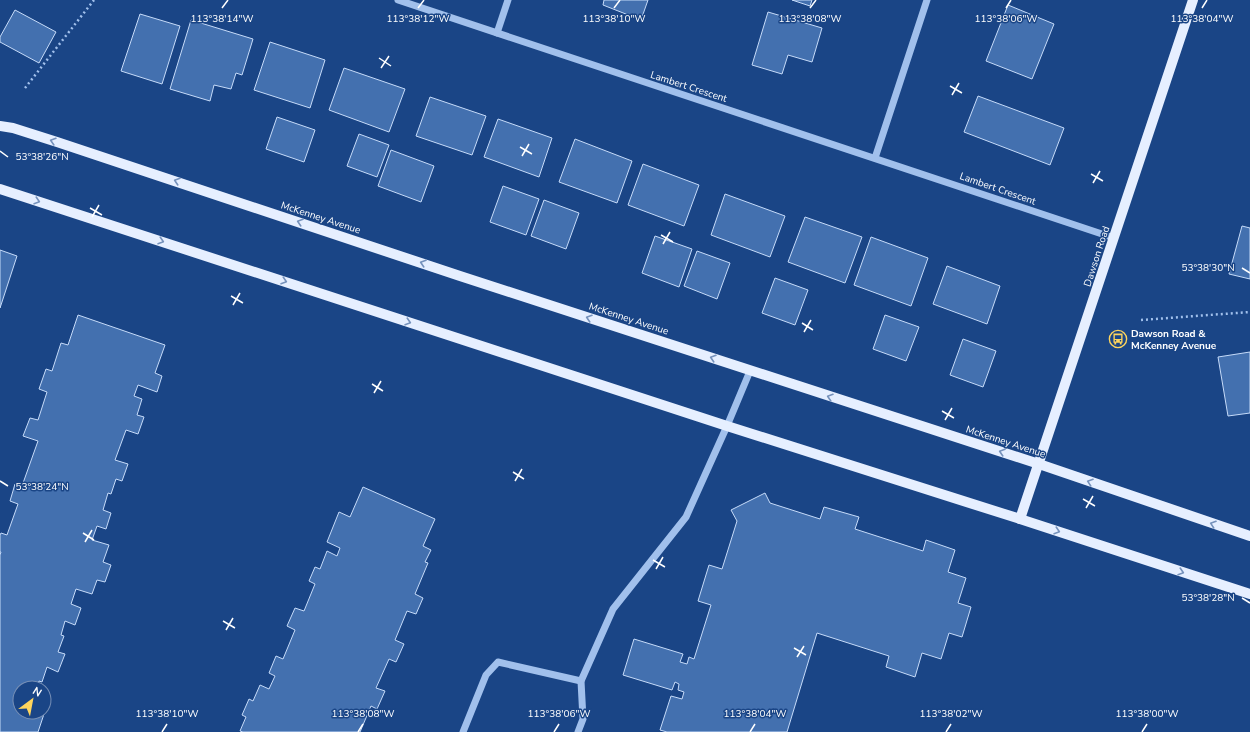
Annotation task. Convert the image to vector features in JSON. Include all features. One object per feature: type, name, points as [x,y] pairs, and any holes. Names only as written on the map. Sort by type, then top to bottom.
[{"type":"main road","name":"Dawson Road","points":[[1020,519],[1193,0]]},
{"type":"main road","name":"McKenney Avenue","points":[[0,126],[13,128],[57,142],[1039,464],[1250,536]]},
{"type":"main road","points":[[0,189],[727,426],[1250,594]]},
{"type":"street","name":"Lambert Crescent","points":[[398,0],[1114,238]]},
{"type":"street","points":[[497,33],[508,0]]},
{"type":"street","points":[[875,158],[927,0]]},
{"type":"street","points":[[578,732],[583,719],[581,681],[613,609],[686,517],[727,426],[750,370]]},
{"type":"street","points":[[463,732],[486,675],[498,662],[581,681]]},
{"type":"path","points":[[25,88],[94,0]]},
{"type":"path","points":[[1141,320],[1250,312]]},
{"type":"building","points":[[604,0],[648,0],[641,20],[603,5]]},
{"type":"building","points":[[792,0],[812,0],[810,6]]},
{"type":"building","points":[[1008,5],[1054,24],[1032,79],[986,61]]},
{"type":"building","points":[[15,10],[56,32],[39,63],[0,42],[0,37]]},
{"type":"building","points":[[768,12],[822,28],[812,62],[788,55],[782,74],[752,65]]},
{"type":"building","points":[[140,14],[180,26],[162,84],[121,71]]},
{"type":"building","points":[[191,20],[253,39],[242,75],[236,73],[231,89],[214,85],[210,101],[170,89]]},
{"type":"building","points":[[270,42],[325,60],[310,108],[254,90]]},
{"type":"building","points":[[344,68],[405,89],[389,132],[329,110]]},
{"type":"building","points":[[978,96],[1064,128],[1050,165],[964,132]]},
{"type":"building","points":[[430,97],[486,116],[472,155],[416,136]]},
{"type":"building","points":[[277,117],[315,130],[304,162],[266,149]]},
{"type":"building","points":[[498,119],[552,138],[539,177],[484,157]]},
{"type":"building","points":[[359,134],[389,145],[377,177],[347,166]]},
{"type":"building","points":[[575,139],[632,161],[617,203],[559,182]]},
{"type":"building","points":[[391,150],[434,166],[421,202],[378,186]]},
{"type":"building","points":[[643,164],[699,185],[684,226],[628,205]]},
{"type":"building","points":[[503,186],[539,199],[526,235],[490,222]]},
{"type":"building","points":[[725,194],[785,216],[770,257],[711,235]]},
{"type":"building","points":[[544,200],[579,213],[566,249],[531,236]]},
{"type":"building","points":[[805,217],[862,237],[845,283],[788,262]]},
{"type":"building","points":[[1242,226],[1250,228],[1250,279],[1229,274]]},
{"type":"building","points":[[655,236],[692,249],[679,287],[642,273]]},
{"type":"building","points":[[871,237],[928,258],[911,306],[854,285]]},
{"type":"building","points":[[0,250],[17,256],[0,308]]},
{"type":"building","points":[[697,251],[730,263],[717,299],[684,286]]},
{"type":"building","points":[[947,266],[1000,286],[987,324],[933,304]]},
{"type":"building","points":[[775,278],[808,290],[795,325],[762,313]]},
{"type":"building","points":[[78,315],[165,345],[155,373],[162,376],[157,392],[138,385],[134,396],[142,399],[137,415],[144,417],[138,434],[126,430],[115,460],[128,464],[122,481],[116,479],[111,494],[108,493],[103,510],[111,513],[106,529],[97,526],[92,540],[109,545],[103,562],[111,565],[105,582],[97,580],[92,594],[76,589],[71,604],[81,608],[75,625],[65,621],[61,635],[64,636],[58,652],[65,654],[58,672],[47,667],[43,680],[12,680],[12,720],[42,720],[38,732],[0,732],[0,535],[1,533],[7,535],[18,504],[10,501],[15,484],[22,486],[38,441],[23,436],[30,418],[38,420],[47,392],[39,389],[46,369],[52,371],[61,343],[68,345]]},
{"type":"building","points":[[885,315],[919,327],[906,361],[873,349]]},
{"type":"building","points":[[963,339],[996,351],[983,387],[950,375]]},
{"type":"building","points":[[1250,352],[1250,413],[1228,416],[1218,357]]},
{"type":"building","points":[[363,487],[435,519],[423,546],[431,550],[425,562],[428,563],[415,594],[423,598],[416,614],[407,611],[395,640],[404,644],[396,662],[389,659],[376,688],[385,691],[377,709],[371,706],[360,732],[240,731],[246,717],[242,715],[249,699],[253,701],[260,685],[269,689],[275,676],[269,673],[276,656],[283,659],[295,630],[287,626],[295,608],[304,611],[315,584],[309,581],[315,567],[320,569],[327,551],[337,556],[340,548],[327,542],[339,512],[350,517]]},
{"type":"building","points":[[765,493],[770,503],[820,519],[824,507],[859,517],[855,529],[923,551],[926,540],[955,550],[948,572],[966,578],[958,603],[971,607],[962,637],[949,633],[941,659],[922,653],[915,677],[886,667],[889,656],[817,633],[787,732],[667,732],[660,730],[671,696],[682,699],[684,692],[678,690],[679,684],[675,682],[672,690],[623,675],[634,639],[683,654],[680,662],[687,664],[689,657],[694,659],[711,605],[698,601],[709,565],[722,569],[737,521],[731,510]]},
{"type":"place","name":"Dawson Road & McKenney Avenue","points":[[1118,339]]}]
